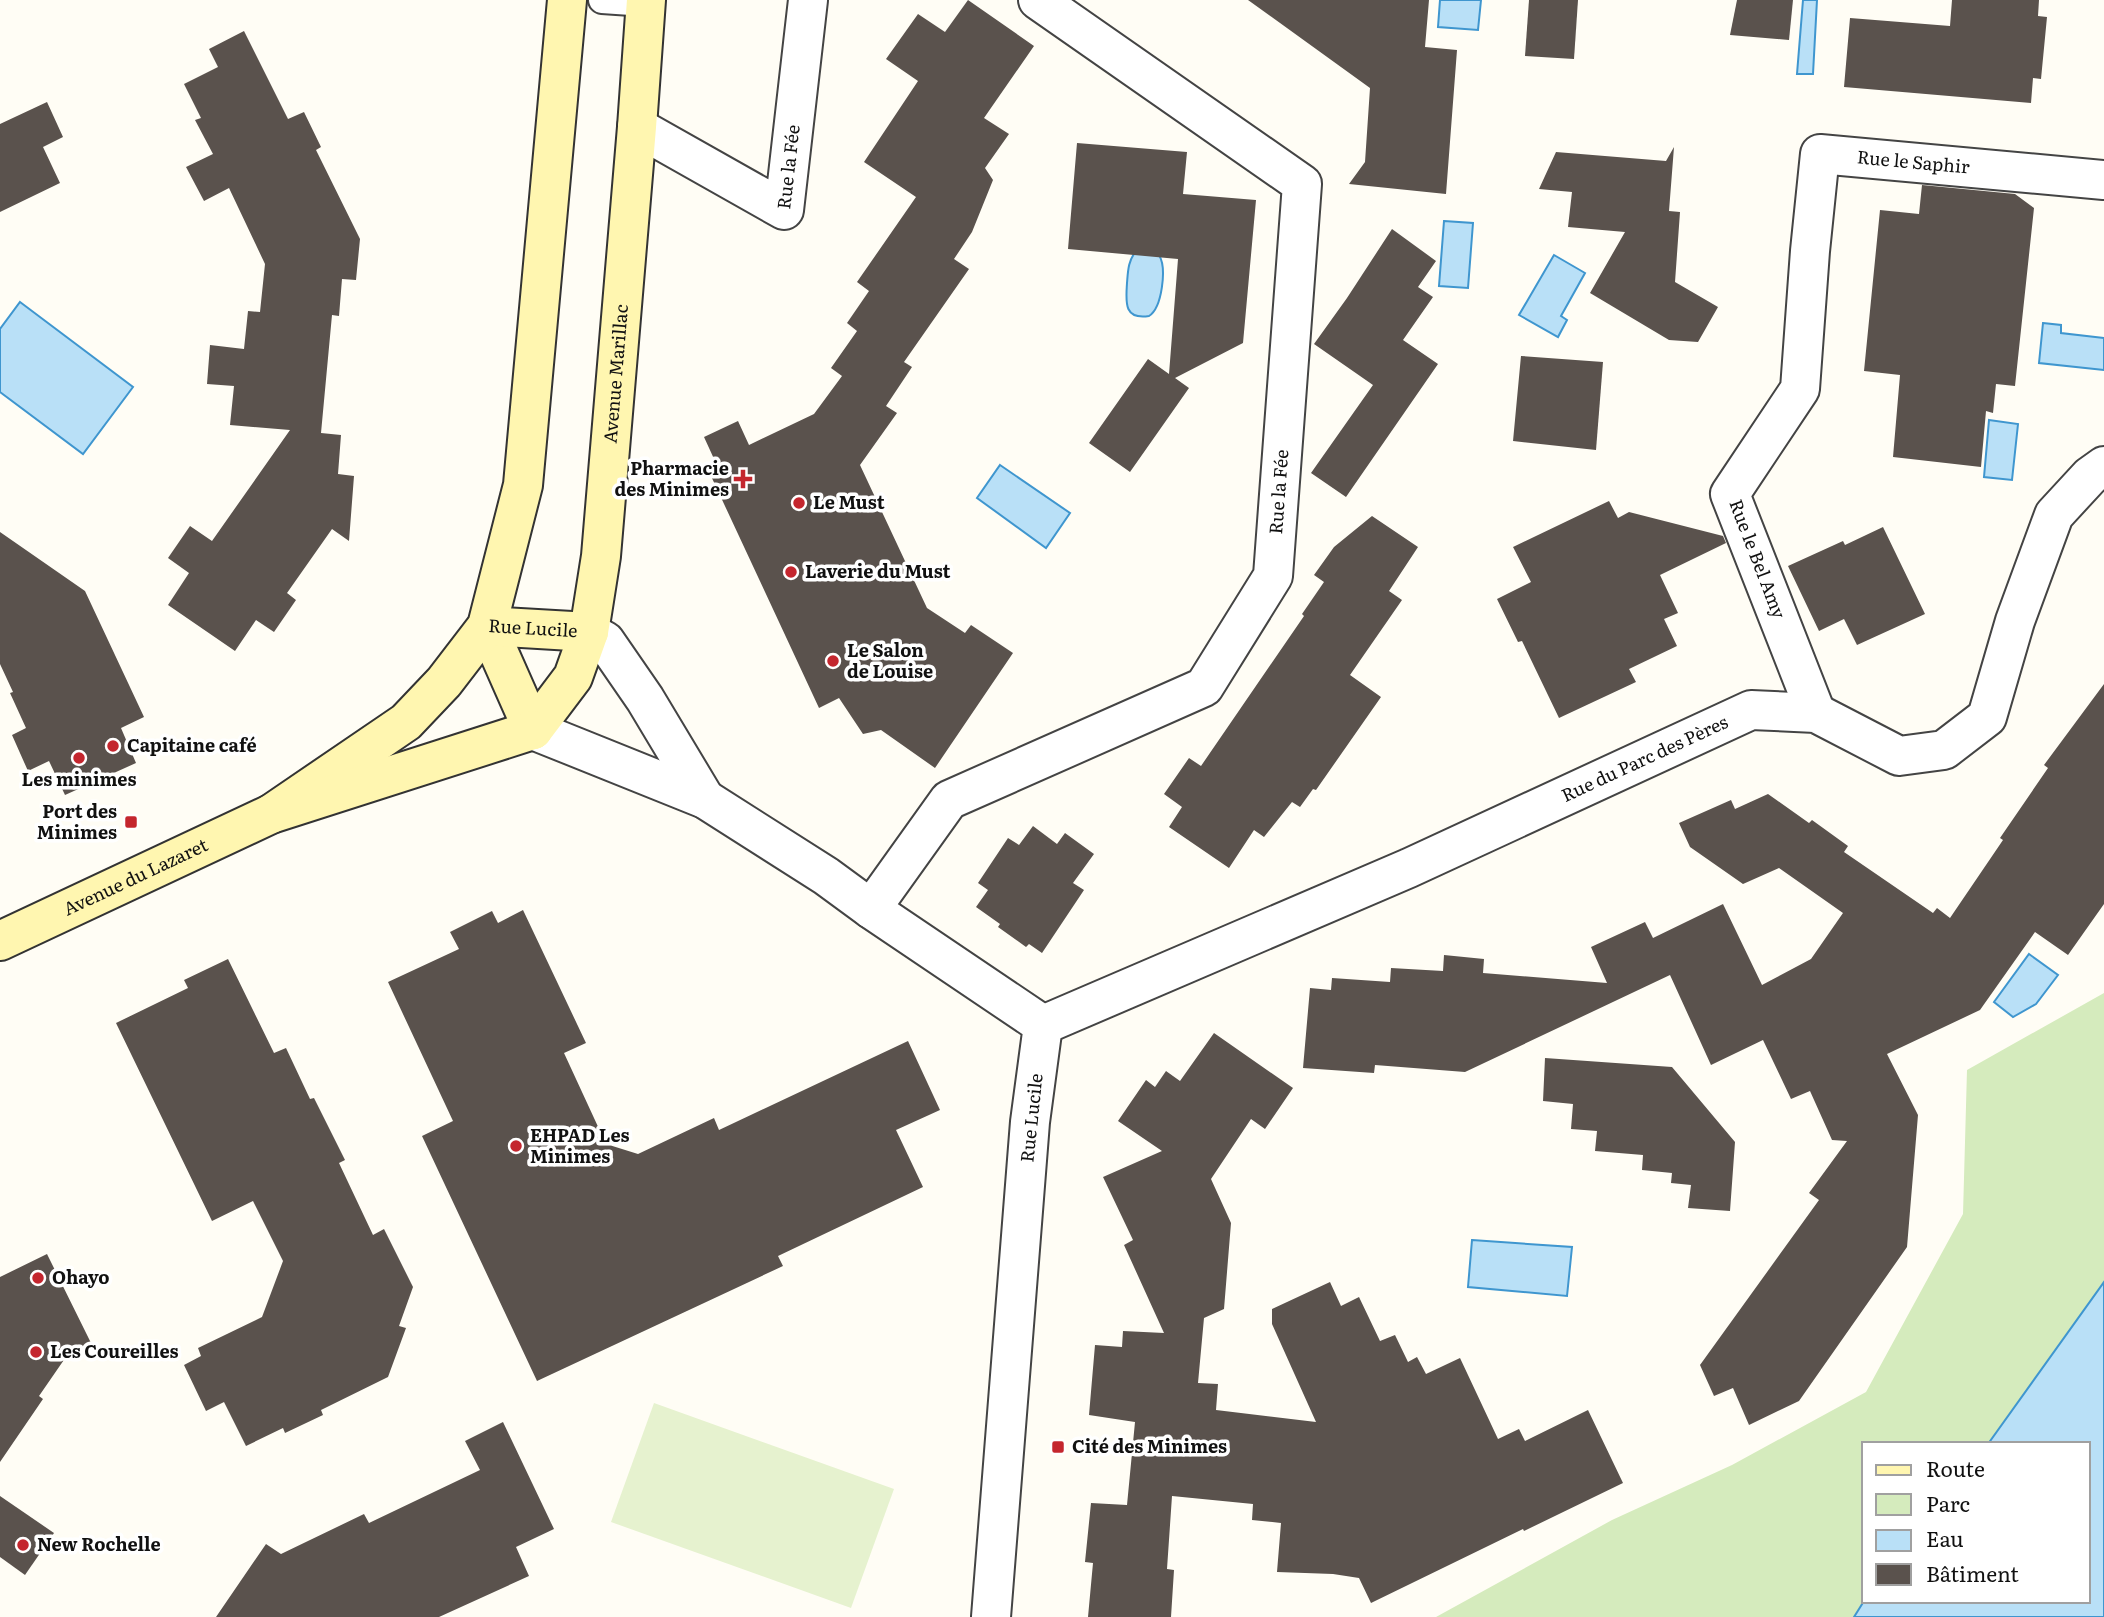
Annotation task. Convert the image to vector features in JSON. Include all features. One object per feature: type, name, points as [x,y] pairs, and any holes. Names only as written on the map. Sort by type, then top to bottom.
[{"type":"street","points":[[487,626],[523,485],[567,0]]},
{"type":"street","name":"Rue la Fée","points":[[637,127],[784,210],[808,0]]},
{"type":"street","name":"Rue la Fée","points":[[871,909],[949,800],[1204,687],[1273,576],[1302,184],[1038,0]]},
{"type":"street","name":"Avenue Marillac","points":[[533,730],[573,677],[589,632],[601,556],[646,2]]},
{"type":"street","name":"Rue le Saphir","points":[[1810,251],[1820,154],[2104,180]]},
{"type":"street","name":"Rue le Bel Amy","points":[[1810,251],[1800,389],[1730,494],[1816,713]]},
{"type":"street","name":"Rue du Parc des Pères","points":[[1043,1025],[1409,868],[1751,710],[1816,713],[1899,756],[1944,750],[1987,717],[2015,621],[2054,516],[2090,476],[2104,466]]},
{"type":"street","name":"Rue Lucile","points":[[705,799],[646,699],[605,641],[589,632],[487,626],[533,730],[705,799],[826,876],[1043,1025],[1030,1122],[991,1617]]},
{"type":"street","name":"Avenue du Lazaret","points":[[271,814],[406,722],[444,682],[487,626]]},
{"type":"street","name":"Avenue du Lazaret","points":[[0,941],[271,814],[533,730]]},
{"type":"lane","points":[[602,0],[646,2]]},
{"type":"green space","points":[[2104,993],[2104,1617],[1436,1617],[1612,1520],[1732,1465],[1866,1392],[1963,1214],[1967,1070]]},
{"type":"green space","points":[[654,1403],[894,1489],[851,1608],[611,1522]]},
{"type":"water","points":[[1440,0],[1481,0],[1478,30],[1438,27]]},
{"type":"water","points":[[1803,0],[1817,0],[1813,74],[1797,74]]},
{"type":"water","points":[[1444,221],[1473,223],[1468,288],[1439,286]]},
{"type":"water","points":[[1136,251],[1159,255],[1163,269],[1160,297],[1149,316],[1134,315],[1128,308],[1129,266]]},
{"type":"water","points":[[1554,255],[1585,273],[1561,316],[1567,320],[1558,337],[1519,315]]},
{"type":"water","points":[[20,302],[133,387],[83,454],[0,392],[0,329]]},
{"type":"water","points":[[2043,323],[2061,325],[2061,333],[2104,338],[2104,370],[2039,363]]},
{"type":"water","points":[[1989,420],[2018,424],[2012,480],[1984,477]]},
{"type":"water","points":[[1000,465],[1070,513],[1046,548],[977,498]]},
{"type":"water","points":[[2029,954],[2058,975],[2036,1004],[2013,1017],[1994,1002]]},
{"type":"water","points":[[1472,1240],[1572,1247],[1567,1296],[1468,1287]]},
{"type":"water","points":[[2104,1282],[2104,1617],[1854,1617],[1863,1603],[2090,1603],[2090,1442],[1989,1442]]},
{"type":"building","points":[[968,0],[1034,46],[984,118],[1009,134],[985,168],[993,180],[972,232],[954,259],[969,269],[904,362],[912,367],[886,406],[897,413],[860,465],[927,608],[965,633],[971,625],[1013,653],[935,768],[881,730],[863,734],[839,698],[819,708],[711,476],[720,472],[704,437],[738,421],[749,445],[814,414],[842,376],[831,368],[857,331],[847,323],[869,291],[857,282],[916,197],[864,162],[918,81],[886,59],[918,14],[945,32]]},
{"type":"building","points":[[1248,0],[1429,0],[1425,47],[1457,50],[1446,194],[1349,184],[1365,162],[1370,88]]},
{"type":"building","points":[[1529,0],[1578,0],[1574,59],[1525,56]]},
{"type":"building","points":[[1737,0],[1793,0],[1789,40],[1730,35]]},
{"type":"building","points":[[1952,0],[2039,0],[2038,16],[2047,17],[2041,79],[2033,78],[2031,103],[1844,87],[1850,18],[1950,26]]},
{"type":"building","points":[[244,31],[288,119],[304,112],[321,147],[316,150],[360,239],[356,280],[342,279],[339,316],[332,315],[321,433],[341,435],[338,474],[354,476],[349,541],[332,529],[287,593],[296,600],[274,632],[256,620],[235,651],[168,605],[189,573],[168,558],[190,526],[212,541],[290,430],[230,425],[234,386],[207,384],[210,345],[244,349],[248,311],[260,312],[265,264],[229,188],[204,201],[186,167],[213,154],[195,120],[201,118],[184,84],[218,67],[209,49]]},
{"type":"building","points":[[47,102],[63,137],[43,147],[60,183],[0,212],[0,124]]},
{"type":"building","points":[[1077,143],[1187,152],[1183,194],[1256,200],[1243,343],[1175,378],[1189,388],[1130,472],[1089,443],[1148,359],[1169,374],[1178,259],[1068,249]]},
{"type":"building","points":[[1674,147],[1669,211],[1680,212],[1675,282],[1718,307],[1698,342],[1669,340],[1590,293],[1625,232],[1568,227],[1572,192],[1539,189],[1556,152],[1666,161]]},
{"type":"building","points":[[1922,185],[2015,194],[2034,208],[2015,386],[1996,384],[1993,413],[1986,411],[1981,467],[1893,457],[1900,375],[1864,371],[1880,210],[1919,214]]},
{"type":"building","points":[[1392,229],[1436,261],[1418,287],[1433,297],[1403,340],[1438,364],[1346,497],[1311,473],[1373,385],[1314,344]]},
{"type":"building","points":[[1521,356],[1603,362],[1596,450],[1513,441]]},
{"type":"building","points":[[1609,501],[1618,518],[1629,512],[1723,536],[1726,543],[1660,575],[1678,613],[1664,619],[1677,646],[1629,669],[1636,682],[1559,718],[1522,641],[1518,642],[1497,599],[1531,582],[1513,547]]},
{"type":"building","points":[[1372,516],[1418,547],[1389,591],[1402,600],[1350,675],[1381,697],[1316,790],[1313,789],[1300,807],[1292,802],[1264,837],[1254,830],[1229,868],[1169,827],[1182,807],[1164,794],[1189,758],[1201,766],[1304,616],[1302,614],[1324,582],[1314,575],[1334,547]]},
{"type":"building","points":[[1883,527],[1925,614],[1857,645],[1844,619],[1819,631],[1788,566],[1843,541],[1845,545]]},
{"type":"building","points":[[0,532],[85,591],[144,717],[121,728],[136,763],[65,795],[49,761],[28,771],[12,735],[26,728],[0,664]]},
{"type":"building","points":[[2104,684],[2104,904],[2068,955],[2035,932],[1980,1010],[1887,1054],[1918,1115],[1907,1247],[1799,1401],[1749,1425],[1733,1388],[1714,1396],[1700,1365],[1819,1200],[1809,1193],[1847,1141],[1832,1140],[1810,1091],[1791,1099],[1763,1040],[1711,1065],[1670,975],[1465,1072],[1375,1065],[1374,1073],[1303,1068],[1310,988],[1331,990],[1332,978],[1390,982],[1391,968],[1443,971],[1444,955],[1484,959],[1483,973],[1607,983],[1591,947],[1645,922],[1653,938],[1723,904],[1762,985],[1811,959],[1843,913],[1779,868],[1743,884],[1690,847],[1679,823],[1731,800],[1735,809],[1768,794],[1809,823],[1812,820],[1848,846],[1844,852],[1933,913],[1937,908],[1950,918],[2048,768],[2044,765]]},
{"type":"building","points":[[1033,826],[1057,844],[1065,833],[1094,854],[1073,883],[1084,890],[1042,953],[1029,944],[1026,947],[976,907],[988,890],[978,883],[1008,838],[1019,845]]},
{"type":"building","name":"EHPAD Les Minimes","points":[[523,910],[586,1043],[564,1053],[606,1144],[638,1154],[714,1118],[719,1130],[908,1041],[940,1110],[896,1130],[923,1187],[778,1256],[783,1266],[537,1381],[422,1136],[453,1121],[388,982],[459,949],[450,932],[492,911],[498,923]]},
{"type":"building","points":[[228,959],[274,1053],[286,1048],[310,1099],[314,1098],[345,1160],[339,1163],[373,1235],[384,1229],[413,1287],[399,1326],[406,1328],[388,1377],[321,1410],[323,1415],[285,1433],[283,1428],[246,1446],[224,1402],[206,1411],[184,1365],[201,1356],[198,1348],[262,1317],[283,1261],[253,1201],[212,1221],[116,1023],[188,988],[184,980]]},
{"type":"building","points":[[1214,1033],[1293,1088],[1265,1129],[1251,1119],[1211,1179],[1231,1223],[1224,1309],[1204,1318],[1198,1383],[1218,1384],[1216,1410],[1316,1422],[1272,1324],[1272,1309],[1330,1282],[1341,1306],[1359,1297],[1380,1341],[1395,1335],[1408,1362],[1417,1357],[1426,1374],[1460,1358],[1498,1439],[1519,1429],[1525,1441],[1588,1410],[1623,1483],[1371,1603],[1359,1578],[1277,1572],[1281,1523],[1252,1520],[1253,1504],[1172,1496],[1167,1569],[1174,1570],[1171,1617],[1088,1617],[1093,1563],[1085,1562],[1091,1503],[1127,1505],[1135,1422],[1089,1415],[1095,1345],[1122,1347],[1123,1331],[1164,1333],[1124,1245],[1133,1240],[1103,1177],[1162,1151],[1118,1121],[1146,1080],[1155,1087],[1166,1071],[1180,1081]]},
{"type":"building","points":[[1545,1058],[1672,1067],[1735,1142],[1730,1211],[1688,1208],[1691,1185],[1671,1183],[1672,1173],[1642,1170],[1643,1155],[1595,1151],[1597,1131],[1571,1129],[1573,1104],[1543,1101]]},
{"type":"building","name":"Les Coureilles","points":[[47,1254],[91,1343],[68,1354],[39,1396],[43,1399],[0,1462],[0,1277]]},
{"type":"building","points":[[503,1422],[554,1529],[516,1547],[529,1576],[439,1617],[216,1617],[266,1544],[281,1554],[364,1514],[369,1523],[480,1470],[465,1441]]},
{"type":"building","name":"New Rochelle","points":[[0,1496],[54,1533],[25,1575],[0,1557]]},
{"type":"place","name":"Pharmacie des Minimes","points":[[743,479]]},
{"type":"place","name":"Le Must","points":[[799,503]]},
{"type":"place","name":"Laverie du Must","points":[[791,572]]},
{"type":"place","name":"Le Salon de Louise","points":[[833,661]]},
{"type":"place","name":"Capitaine café","points":[[113,746]]},
{"type":"place","name":"Les minimes","points":[[79,758]]},
{"type":"place","name":"Port des Minimes","points":[[131,822]]},
{"type":"place","name":"EHPAD Les Minimes","points":[[516,1146]]},
{"type":"place","name":"Ohayo","points":[[38,1278]]},
{"type":"place","name":"Les Coureilles","points":[[36,1352]]},
{"type":"place","name":"Cité des Minimes","points":[[1058,1447]]},
{"type":"place","name":"New Rochelle","points":[[23,1545]]}]
